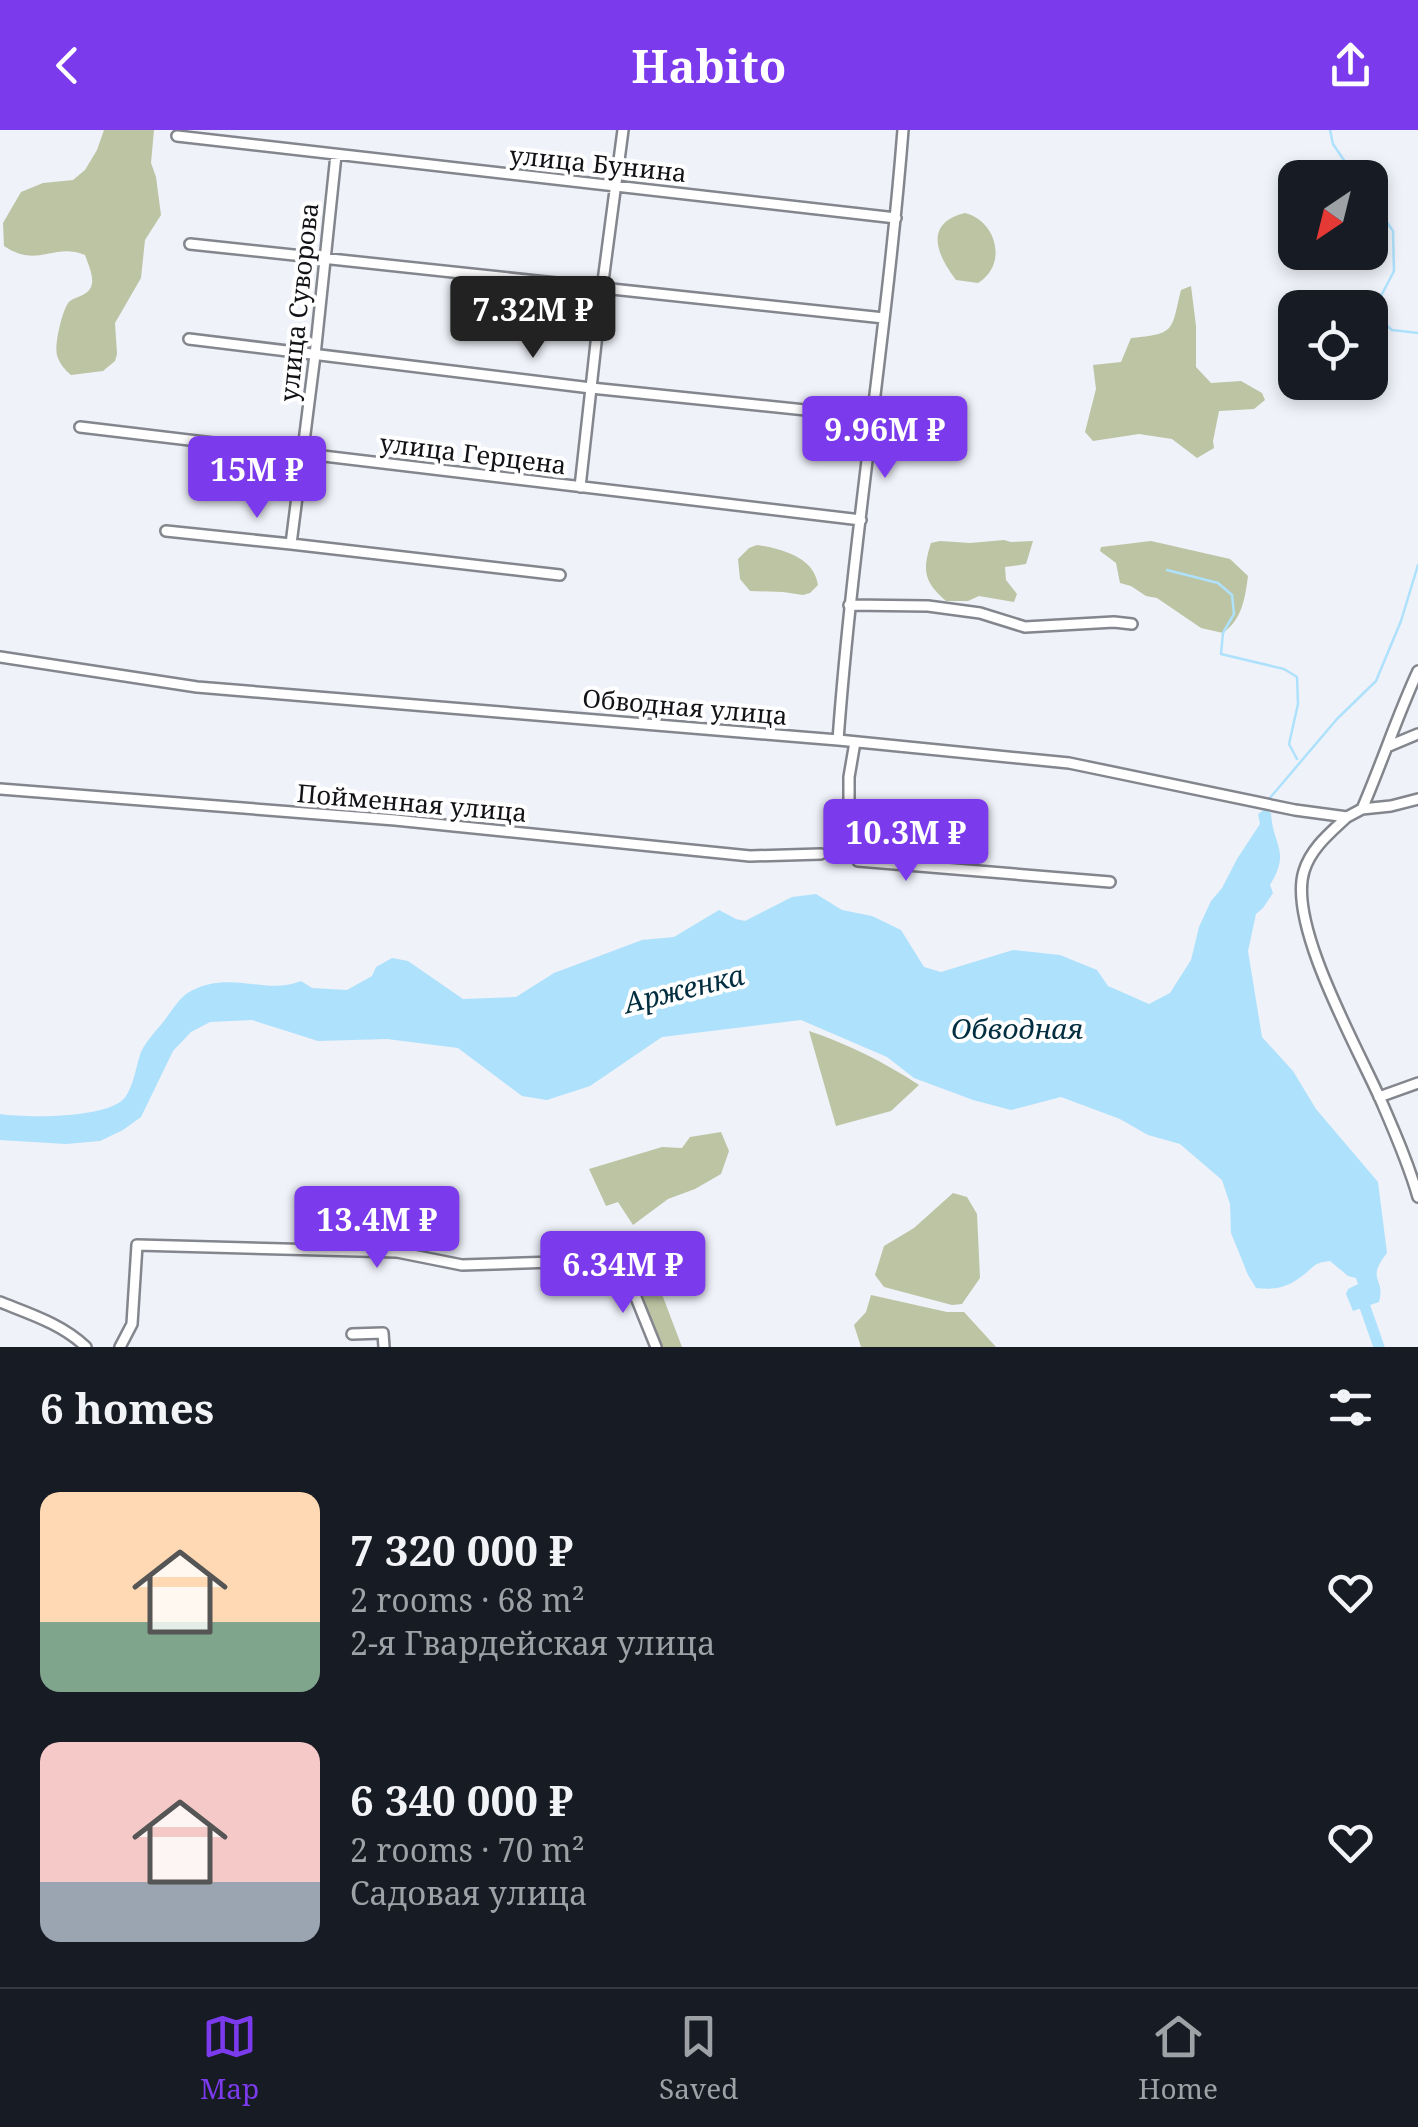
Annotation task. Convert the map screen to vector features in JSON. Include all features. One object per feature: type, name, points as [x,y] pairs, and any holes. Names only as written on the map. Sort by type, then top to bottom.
[{"type":"street","points":[[580,487],[624,130]]},
{"type":"street","points":[[838,740],[849,605],[903,130]]},
{"type":"street","name":"улица Бунина","points":[[176,136],[896,218]]},
{"type":"street","name":"улица Суворова","points":[[291,544],[336,155]]},
{"type":"street","points":[[190,244],[884,318]]},
{"type":"street","points":[[189,340],[873,417]]},
{"type":"street","name":"улица Герцена","points":[[80,427],[861,520]]},
{"type":"street","points":[[166,531],[560,575]]},
{"type":"street","points":[[849,605],[928,606],[980,613],[1025,626],[1132,624]]},
{"type":"street","name":"Обводная улица","points":[[0,657],[197,687],[1069,763],[1295,810],[1347,817]]},
{"type":"street","points":[[1362,809],[1418,671]]},
{"type":"street","points":[[1389,746],[1418,734]]},
{"type":"street","points":[[855,742],[849,777],[849,838],[858,860],[1110,882]]},
{"type":"street","name":"Пойменная улица","points":[[0,789],[394,820],[750,856],[821,854]]},
{"type":"street","points":[[1418,799],[1362,809],[1347,817],[1312,851],[1302,873],[1301,901],[1307,931],[1331,994],[1379,1097],[1418,1197]]},
{"type":"street","points":[[1379,1097],[1418,1084]]},
{"type":"street","points":[[120,1347],[132,1324],[137,1246],[397,1252],[462,1265],[615,1260],[622,1262],[656,1347]]},
{"type":"street","points":[[0,1302],[66,1331],[86,1347]]},
{"type":"street","points":[[352,1334],[383,1333],[384,1347]]},
{"type":"green space","points":[[104,130],[154,130],[151,163],[161,215],[145,240],[141,278],[115,323],[115,361],[103,371],[71,375],[59,361],[57,343],[67,304],[91,287],[92,275],[85,255],[64,251],[36,256],[16,252],[4,246],[3,223],[21,192],[43,183],[73,180],[85,170]]},
{"type":"green space","points":[[965,213],[985,225],[995,244],[993,266],[978,283],[956,280],[939,250],[943,224]]},
{"type":"green space","points":[[1191,286],[1196,367],[1211,383],[1241,381],[1262,393],[1265,400],[1254,409],[1219,411],[1214,448],[1197,458],[1172,439],[1139,434],[1093,441],[1085,432],[1096,389],[1093,365],[1121,362],[1131,338],[1156,335],[1169,328],[1181,290]]},
{"type":"green space","points":[[1033,541],[1026,564],[1005,567],[1006,580],[1017,594],[1014,602],[979,596],[968,601],[946,601],[929,582],[926,561],[931,543]]},
{"type":"green space","points":[[1151,541],[1230,559],[1248,576],[1238,615],[1223,633],[1201,628],[1157,598],[1120,583],[1116,563],[1100,551],[1101,547]]},
{"type":"green space","points":[[757,545],[804,561],[818,585],[803,595],[750,591],[740,579],[738,559]]},
{"type":"green space","points":[[809,1031],[866,1054],[919,1085],[891,1111],[836,1126]]},
{"type":"green space","points":[[721,1132],[729,1151],[721,1174],[668,1199],[633,1225],[618,1202],[606,1206],[589,1169],[662,1147],[682,1148],[690,1137]]},
{"type":"green space","points":[[953,1193],[967,1197],[977,1214],[980,1278],[962,1304],[952,1305],[884,1287],[875,1275],[884,1246],[914,1228]]},
{"type":"green space","points":[[649,1260],[682,1347],[661,1347],[628,1266]]},
{"type":"green space","points":[[871,1295],[947,1312],[964,1312],[996,1347],[861,1347],[854,1325],[866,1312]]},
{"type":"water","name":"Обводная","points":[[1265,809],[1271,813],[1280,856],[1270,885],[1273,893],[1256,914],[1248,951],[1262,1037],[1378,1182],[1387,1253],[1377,1269],[1379,1302],[1353,1311],[1346,1294],[1358,1284],[1356,1278],[1330,1261],[1317,1264],[1286,1286],[1256,1288],[1231,1233],[1230,1204],[1222,1180],[1180,1144],[1148,1135],[1120,1119],[1061,1097],[1011,1110],[973,1100],[914,1078],[887,1057],[801,1020],[662,1037],[590,1086],[547,1100],[522,1096],[458,1048],[387,1039],[318,1041],[252,1020],[210,1022],[191,1032],[173,1051],[141,1117],[123,1130],[100,1141],[66,1144],[0,1140],[0,1114],[67,1115],[118,1104],[129,1091],[148,1040],[182,998],[204,986],[233,982],[274,986],[301,981],[312,988],[347,990],[372,976],[376,967],[392,958],[408,961],[463,999],[516,997],[554,973],[642,940],[674,937],[719,910],[745,921],[792,897],[816,894],[842,910],[872,916],[901,930],[924,967],[941,972],[1013,950],[1060,955],[1097,970],[1108,986],[1149,1004],[1170,993],[1191,960],[1199,927],[1211,901],[1260,824],[1258,814]]},
{"type":"waterway","points":[[1330,130],[1333,144],[1344,160]]},
{"type":"waterway","points":[[1388,224],[1393,231],[1394,271],[1381,296],[1379,314],[1392,330],[1418,333]]},
{"type":"waterway","points":[[1269,799],[1337,719],[1376,681],[1401,621],[1418,565]]},
{"type":"waterway","points":[[1167,570],[1218,583],[1232,595],[1234,614],[1223,633],[1221,654],[1284,669],[1297,677],[1298,704],[1289,744],[1297,759]]},
{"type":"waterway","name":"Арженка","points":[[1365,1307],[1379,1347]]}]
